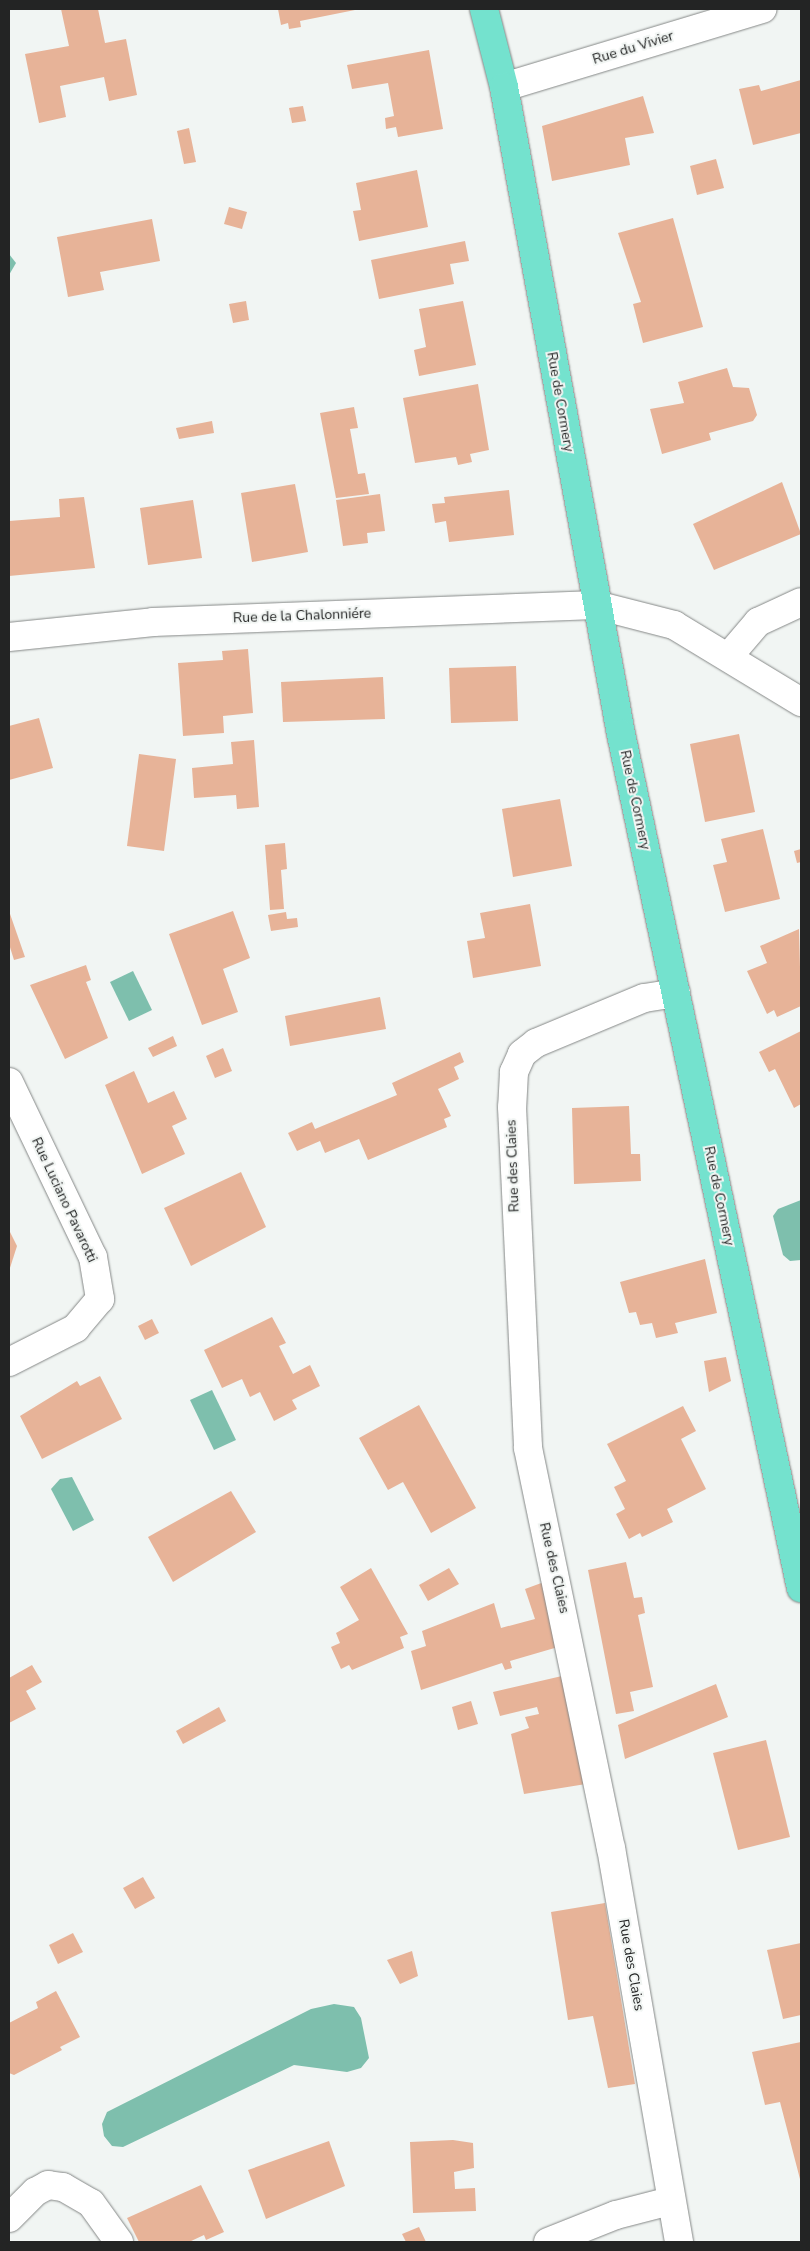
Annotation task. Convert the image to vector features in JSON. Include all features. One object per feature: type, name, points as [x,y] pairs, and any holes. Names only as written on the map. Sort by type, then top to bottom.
[{"type":"main road","name":"Rue de Cormery","points":[[484,9],[504,87],[596,605],[801,1588]]},
{"type":"street","name":"Rue du Vivier","points":[[504,87],[762,9]]},
{"type":"street","points":[[729,656],[758,622],[801,602]]},
{"type":"street","name":"Rue de la Chalonniére","points":[[9,637],[153,622],[596,605],[646,614],[729,656],[801,702]]},
{"type":"street","name":"Rue des Claies","points":[[676,993],[644,998],[536,1043],[522,1054],[514,1072],[512,1107],[528,1448],[611,1848],[670,2200],[679,2242]]},
{"type":"street","name":"Rue Luciano Pavarotti","points":[[9,1082],[92,1257],[100,1299],[76,1328],[9,1362]]},
{"type":"street","points":[[9,2218],[35,2192],[48,2185],[63,2187],[91,2203],[119,2242]]},
{"type":"street","points":[[548,2242],[616,2215],[670,2200]]},
{"type":"shaded area","points":[[9,254],[16,263],[9,275]]},
{"type":"shaded area","points":[[133,971],[152,1010],[129,1021],[110,982]]},
{"type":"shaded area","points":[[801,1200],[801,1260],[790,1261],[783,1255],[773,1216],[778,1209]]},
{"type":"shaded area","points":[[212,1390],[236,1440],[214,1450],[190,1400]]},
{"type":"shaded area","points":[[72,1477],[94,1520],[73,1531],[51,1489],[60,1479]]},
{"type":"shaded area","points":[[334,2004],[354,2007],[361,2018],[369,2058],[361,2068],[347,2072],[294,2065],[123,2147],[112,2146],[104,2136],[102,2124],[107,2112],[311,2009]]},
{"type":"building","points":[[61,9],[98,9],[105,43],[126,39],[137,95],[109,101],[104,77],[60,86],[66,117],[39,123],[25,54],[69,46]]},
{"type":"building","points":[[278,9],[355,10],[300,21],[301,27],[289,29],[288,23],[281,25]]},
{"type":"building","points":[[429,50],[443,129],[398,137],[396,127],[386,129],[385,118],[394,116],[388,83],[352,89],[347,65]]},
{"type":"building","points":[[801,80],[801,133],[753,145],[739,89],[759,85],[761,91]]},
{"type":"building","points":[[643,96],[654,133],[625,138],[630,165],[552,181],[542,126]]},
{"type":"building","points":[[303,106],[306,121],[292,123],[289,108]]},
{"type":"building","points":[[189,128],[196,162],[184,164],[177,131]]},
{"type":"building","points":[[716,159],[724,188],[697,195],[690,166]]},
{"type":"building","points":[[417,170],[428,227],[359,241],[353,211],[361,210],[356,183]]},
{"type":"building","points":[[229,207],[247,212],[242,229],[224,224]]},
{"type":"building","points":[[673,218],[703,327],[643,343],[633,304],[641,302],[618,233]]},
{"type":"building","points":[[152,219],[160,261],[100,272],[104,290],[68,297],[57,237]]},
{"type":"building","points":[[465,241],[469,261],[450,264],[454,284],[379,299],[371,260]]},
{"type":"building","points":[[246,301],[249,320],[233,323],[229,304]]},
{"type":"building","points":[[463,301],[476,365],[419,376],[414,350],[426,347],[419,309]]},
{"type":"building","points":[[727,368],[733,387],[749,388],[757,415],[753,421],[709,433],[711,440],[662,454],[650,409],[684,403],[678,382]]},
{"type":"building","points":[[478,384],[489,450],[470,454],[472,462],[458,465],[456,457],[415,463],[403,398]]},
{"type":"building","points":[[354,407],[358,428],[350,429],[358,474],[365,473],[369,494],[336,498],[320,413]]},
{"type":"building","points":[[212,421],[214,433],[179,439],[176,428]]},
{"type":"building","points":[[782,482],[801,534],[714,570],[693,524]]},
{"type":"building","points":[[295,484],[308,552],[252,562],[241,493]]},
{"type":"building","points":[[509,490],[514,535],[449,542],[446,521],[435,523],[432,504],[445,503],[444,497]]},
{"type":"building","points":[[380,494],[385,531],[367,533],[368,543],[343,546],[336,500]]},
{"type":"building","points":[[84,497],[95,568],[9,576],[9,521],[60,517],[59,499]]},
{"type":"building","points":[[193,500],[202,558],[148,565],[140,508]]},
{"type":"building","points":[[248,649],[253,713],[223,716],[224,733],[183,736],[178,663],[223,660],[222,651]]},
{"type":"building","points":[[516,666],[518,721],[451,723],[449,668]]},
{"type":"building","points":[[383,677],[385,719],[283,722],[281,682]]},
{"type":"building","points":[[39,718],[53,768],[9,780],[9,726]]},
{"type":"building","points":[[739,734],[755,812],[705,822],[690,744]]},
{"type":"building","points":[[254,740],[259,807],[237,809],[236,795],[194,798],[192,768],[233,764],[231,742]]},
{"type":"building","points":[[139,754],[176,759],[164,851],[127,846]]},
{"type":"building","points":[[560,799],[572,866],[513,877],[502,809]]},
{"type":"building","points":[[763,829],[780,899],[725,912],[713,865],[727,862],[721,839]]},
{"type":"building","points":[[285,843],[287,869],[281,870],[284,909],[270,910],[265,845]]},
{"type":"building","points":[[801,849],[801,862],[797,863],[794,851]]},
{"type":"building","points":[[530,904],[541,966],[473,978],[467,941],[485,938],[480,913]]},
{"type":"building","points":[[9,911],[25,957],[14,960],[9,944]]},
{"type":"building","points":[[233,911],[250,958],[223,969],[238,1012],[202,1025],[169,934]]},
{"type":"building","points":[[286,912],[287,919],[297,918],[298,927],[271,931],[268,915]]},
{"type":"building","points":[[799,929],[801,1006],[777,1017],[774,1010],[767,1014],[747,971],[767,963],[760,946]]},
{"type":"building","points":[[86,965],[91,980],[86,982],[108,1038],[65,1059],[30,985]]},
{"type":"building","points":[[380,997],[386,1029],[290,1046],[285,1016]]},
{"type":"building","points":[[801,1031],[801,1104],[794,1108],[775,1069],[769,1072],[759,1052]]},
{"type":"building","points":[[173,1036],[177,1046],[153,1057],[148,1048]]},
{"type":"building","points":[[223,1048],[232,1071],[215,1078],[206,1056]]},
{"type":"building","points":[[460,1052],[464,1062],[454,1067],[459,1079],[438,1089],[451,1116],[444,1119],[447,1127],[368,1160],[359,1139],[325,1153],[320,1141],[297,1151],[288,1133],[312,1122],[315,1129],[397,1095],[392,1083]]},
{"type":"building","points":[[134,1071],[148,1103],[174,1091],[187,1119],[172,1126],[185,1154],[142,1174],[105,1085]]},
{"type":"building","points":[[629,1106],[631,1154],[640,1154],[641,1181],[574,1184],[572,1108]]},
{"type":"building","points":[[241,1172],[266,1227],[191,1266],[164,1208]]},
{"type":"building","points":[[9,1230],[17,1246],[9,1271]]},
{"type":"building","points":[[705,1259],[717,1313],[675,1323],[678,1333],[656,1338],[652,1323],[640,1325],[636,1312],[629,1313],[620,1282]]},
{"type":"building","points":[[272,1317],[286,1343],[279,1346],[293,1374],[310,1365],[320,1386],[292,1400],[297,1409],[274,1421],[260,1392],[250,1397],[242,1379],[222,1388],[204,1350]]},
{"type":"building","points":[[152,1319],[159,1333],[145,1340],[138,1326]]},
{"type":"building","points":[[726,1357],[731,1381],[709,1392],[704,1361]]},
{"type":"building","points":[[100,1376],[122,1419],[42,1459],[20,1416],[77,1381],[80,1386]]},
{"type":"building","points":[[419,1405],[476,1508],[431,1533],[403,1482],[388,1490],[359,1438]]},
{"type":"building","points":[[683,1406],[696,1431],[681,1439],[706,1489],[667,1509],[673,1522],[642,1537],[640,1533],[629,1539],[616,1514],[625,1509],[614,1487],[626,1481],[607,1444]]},
{"type":"building","points":[[231,1491],[256,1532],[173,1582],[148,1537]]},
{"type":"building","points":[[626,1562],[634,1598],[642,1597],[645,1613],[638,1615],[653,1687],[630,1692],[634,1711],[616,1714],[588,1570]]},
{"type":"building","points":[[371,1568],[408,1634],[400,1637],[404,1648],[352,1670],[349,1665],[341,1669],[331,1647],[340,1643],[336,1633],[359,1620],[340,1587]]},
{"type":"building","points":[[449,1568],[459,1584],[428,1601],[419,1585]]},
{"type":"building","points":[[544,1582],[558,1647],[510,1661],[512,1668],[505,1670],[502,1663],[421,1690],[411,1651],[426,1646],[422,1631],[494,1603],[501,1628],[535,1619],[525,1589]]},
{"type":"building","points":[[32,1665],[42,1682],[26,1691],[36,1709],[9,1723],[9,1678]]},
{"type":"building","points":[[562,1676],[586,1784],[524,1794],[511,1734],[529,1728],[525,1717],[539,1714],[537,1707],[500,1716],[493,1692]]},
{"type":"building","points":[[716,1684],[728,1717],[625,1759],[618,1725]]},
{"type":"building","points":[[471,1701],[478,1724],[458,1730],[452,1707]]},
{"type":"building","points":[[219,1707],[226,1721],[183,1744],[176,1731]]},
{"type":"building","points":[[766,1740],[790,1837],[738,1850],[713,1753]]},
{"type":"building","points":[[143,1877],[155,1898],[135,1909],[123,1888]]},
{"type":"building","points":[[605,1903],[635,2084],[608,2088],[593,2016],[568,2020],[551,1912]]},
{"type":"building","points":[[73,1933],[83,1952],[58,1964],[49,1945]]},
{"type":"building","points":[[801,1943],[801,2015],[783,2019],[767,1950]]},
{"type":"building","points":[[412,1951],[418,1976],[400,1984],[387,1960]]},
{"type":"building","points":[[56,1991],[80,2037],[60,2047],[62,2050],[14,2075],[9,2073],[9,2023],[38,2008],[36,2002]]},
{"type":"building","points":[[801,2042],[801,2183],[780,2102],[765,2105],[752,2052]]},
{"type":"building","points":[[453,2140],[473,2143],[474,2168],[454,2172],[455,2189],[475,2188],[476,2211],[413,2213],[410,2142]]},
{"type":"building","points":[[329,2141],[345,2186],[266,2219],[248,2170]]},
{"type":"building","points":[[201,2185],[224,2232],[206,2240],[204,2235],[189,2242],[139,2242],[127,2218]]},
{"type":"building","points":[[419,2227],[426,2242],[406,2242],[402,2234]]}]
